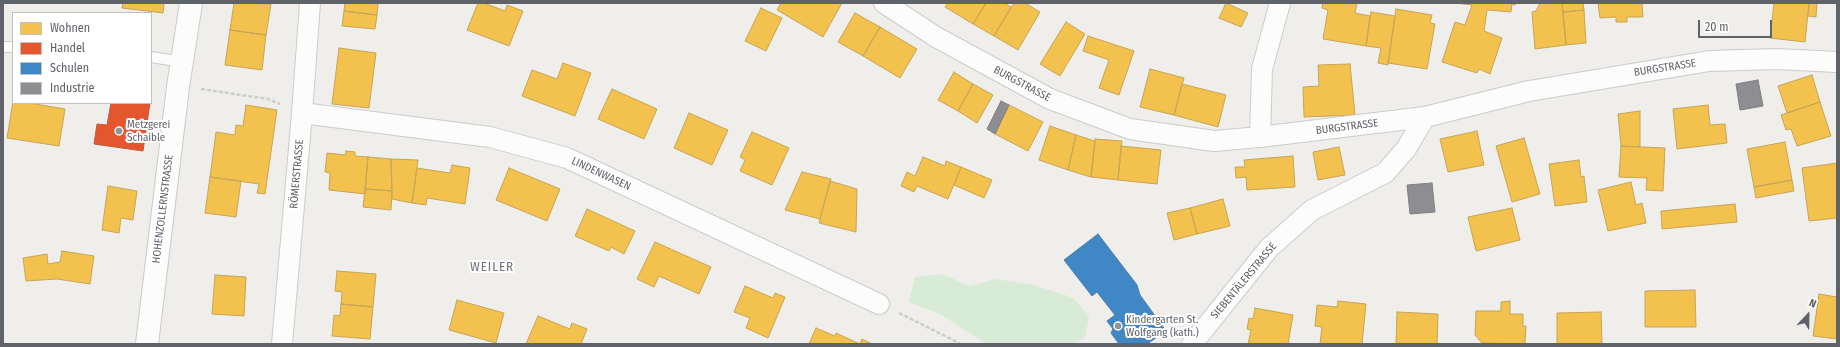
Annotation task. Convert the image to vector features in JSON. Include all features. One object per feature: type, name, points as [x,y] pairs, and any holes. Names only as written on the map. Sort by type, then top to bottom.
[{"type":"main road","name":"HOHENZOLLERNSTRASSE","points":[[147,344],[178,87],[191,3]]},
{"type":"street","name":"RÖMERSTRASSE","points":[[282,344],[310,3]]},
{"type":"street","name":"BURGSTRASSE","points":[[884,3],[936,37],[1050,99],[1130,129],[1214,141],[1260,137],[1425,117],[1529,91],[1709,61],[1777,59],[1837,62]]},
{"type":"street","points":[[1260,137],[1262,69],[1280,3]]},
{"type":"street","name":"LINDENWASEN","points":[[302,113],[490,137],[567,158],[879,304]]},
{"type":"street","name":"SIEBENTÄLERSTRASSE","points":[[1192,344],[1269,248],[1312,210],[1385,173],[1406,149],[1425,117]]},
{"type":"lane","points":[[152,57],[183,62]]},
{"type":"path","points":[[178,87],[212,90],[268,99],[302,113]]},
{"type":"path","points":[[879,304],[961,344]]},
{"type":"green space","points":[[942,274],[969,286],[996,279],[1033,285],[1068,296],[1075,300],[1089,316],[1085,337],[1074,344],[987,344],[940,314],[909,302],[915,277]]},
{"type":"building: Wohnen","points":[[123,3],[164,3],[163,13],[122,8]]},
{"type":"building: Wohnen","points":[[234,3],[271,4],[266,35],[230,30]]},
{"type":"building: Wohnen","points":[[345,3],[378,3],[377,15],[344,11]]},
{"type":"building: Wohnen","points":[[478,3],[484,3],[505,11],[507,5],[523,11],[509,46],[467,30]]},
{"type":"building: Wohnen","points":[[781,3],[842,3],[823,37],[777,10]]},
{"type":"building: Wohnen","points":[[948,3],[986,3],[973,24],[945,7]]},
{"type":"building: Wohnen","points":[[986,3],[1004,3],[1011,7],[994,36],[973,24]]},
{"type":"building: Wohnen","points":[[1014,3],[1025,3],[1040,12],[1018,50],[994,36]]},
{"type":"building: Wohnen","points":[[1226,3],[1248,13],[1241,27],[1219,18]]},
{"type":"building: Wohnen","points":[[1323,3],[1357,3],[1355,13],[1370,16],[1366,46],[1323,39],[1328,10],[1322,8]]},
{"type":"building: Wohnen","points":[[1455,3],[1516,3],[1515,5],[1512,4],[1511,12],[1487,10],[1484,31],[1502,38],[1490,74],[1479,69],[1477,73],[1442,62],[1455,22],[1465,25],[1472,5]]},
{"type":"building: Wohnen","points":[[1540,3],[1562,3],[1566,45],[1535,49],[1532,12],[1536,11]]},
{"type":"building: Wohnen","points":[[1562,3],[1583,3],[1584,10],[1563,12]]},
{"type":"building: Wohnen","points":[[1598,3],[1642,3],[1643,17],[1627,17],[1627,22],[1616,22],[1616,17],[1600,18]]},
{"type":"building: Wohnen","points":[[1774,3],[1809,3],[1805,42],[1770,38]]},
{"type":"building: Wohnen","points":[[1809,3],[1817,3],[1816,17],[1808,16]]},
{"type":"building: Wohnen","points":[[761,8],[782,18],[766,51],[745,41]]},
{"type":"building: Wohnen","points":[[1396,9],[1432,15],[1430,23],[1435,24],[1427,69],[1388,63]]},
{"type":"building: Wohnen","points":[[1584,10],[1586,43],[1566,45],[1563,12]]},
{"type":"building: Wohnen","points":[[344,11],[377,15],[375,29],[342,26]]},
{"type":"building: Wohnen","points":[[1371,12],[1395,16],[1388,65],[1378,63],[1381,48],[1366,46]]},
{"type":"building: Wohnen","points":[[855,13],[880,27],[863,56],[838,42]]},
{"type":"building: Wohnen","points":[[1066,22],[1085,34],[1060,76],[1040,64]]},
{"type":"building: Wohnen","points":[[880,27],[917,49],[900,78],[863,56]]},
{"type":"building: Wohnen","points":[[230,30],[266,35],[262,70],[225,65]]},
{"type":"building: Wohnen","points":[[1088,36],[1134,51],[1119,95],[1099,88],[1109,60],[1083,51]]},
{"type":"building: Wohnen","points":[[339,48],[376,53],[369,108],[332,104]]},
{"type":"building: Wohnen","points":[[563,63],[591,73],[575,116],[522,96],[532,70],[557,79]]},
{"type":"building: Wohnen","points":[[1350,64],[1355,115],[1304,117],[1303,87],[1319,86],[1318,65]]},
{"type":"building: Wohnen","points":[[1150,69],[1184,78],[1174,115],[1140,107]]},
{"type":"building: Wohnen","points":[[954,72],[973,84],[958,111],[938,100]]},
{"type":"building: Wohnen","points":[[1812,75],[1820,102],[1787,113],[1778,86]]},
{"type":"building: Wohnen","points":[[973,84],[993,95],[977,123],[958,111]]},
{"type":"building: Wohnen","points":[[1182,84],[1226,95],[1218,127],[1174,115]]},
{"type":"building: Wohnen","points":[[612,89],[657,109],[644,139],[598,119]]},
{"type":"building: Wohnen","points":[[1820,102],[1831,136],[1797,146],[1791,129],[1786,130],[1781,115]]},
{"type":"building: Wohnen","points":[[13,104],[35,104],[65,109],[59,146],[7,138]]},
{"type":"building: Wohnen","points":[[246,105],[277,110],[265,194],[257,193],[259,184],[210,177],[216,132],[235,135],[236,125],[243,126]]},
{"type":"building: Wohnen","points":[[1009,105],[1043,122],[1028,151],[995,134]]},
{"type":"building: Wohnen","points":[[1708,105],[1710,125],[1725,124],[1727,143],[1677,149],[1673,109]]},
{"type":"building: Wohnen","points":[[1640,111],[1640,147],[1621,146],[1618,114]]},
{"type":"building: Wohnen","points":[[689,113],[728,130],[712,165],[674,148]]},
{"type":"building: Wohnen","points":[[1050,126],[1076,135],[1068,170],[1039,160]]},
{"type":"building: Wohnen","points":[[1477,131],[1484,165],[1448,172],[1440,139]]},
{"type":"building: Wohnen","points":[[752,132],[789,148],[772,185],[740,171],[745,160],[740,157]]},
{"type":"building: Wohnen","points":[[1076,135],[1095,141],[1091,177],[1068,170]]},
{"type":"building: Wohnen","points":[[1524,138],[1540,194],[1512,202],[1496,146]]},
{"type":"building: Wohnen","points":[[1095,139],[1122,141],[1118,180],[1091,177]]},
{"type":"building: Wohnen","points":[[1785,142],[1792,180],[1754,187],[1747,149]]},
{"type":"building: Wohnen","points":[[1121,146],[1161,150],[1157,184],[1118,180]]},
{"type":"building: Wohnen","points":[[1621,146],[1665,148],[1663,191],[1646,190],[1647,178],[1619,177]]},
{"type":"building: Wohnen","points":[[1339,147],[1345,175],[1318,180],[1313,152]]},
{"type":"building: Wohnen","points":[[346,151],[355,152],[355,156],[368,157],[365,194],[329,190],[330,173],[325,172],[327,153],[345,155]]},
{"type":"building: Wohnen","points":[[1293,156],[1295,187],[1247,190],[1246,177],[1236,178],[1235,167],[1245,167],[1244,160]]},
{"type":"building: Wohnen","points":[[368,157],[391,159],[392,191],[365,189]]},
{"type":"building: Wohnen","points":[[923,157],[945,166],[946,161],[961,167],[948,199],[917,186],[914,192],[901,186],[907,172],[915,176]]},
{"type":"building: Wohnen","points":[[391,159],[418,160],[412,203],[392,199]]},
{"type":"building: Wohnen","points":[[1579,160],[1581,177],[1584,176],[1587,202],[1555,206],[1549,164]]},
{"type":"building: Wohnen","points":[[1837,163],[1837,218],[1809,221],[1802,168]]},
{"type":"building: Wohnen","points":[[452,165],[470,168],[465,204],[427,198],[426,205],[412,203],[417,168],[450,173]]},
{"type":"building: Wohnen","points":[[961,167],[992,180],[984,198],[954,185]]},
{"type":"building: Wohnen","points":[[509,168],[560,189],[547,221],[496,200]]},
{"type":"building: Wohnen","points":[[802,172],[831,179],[820,219],[785,210]]},
{"type":"building: Wohnen","points":[[210,177],[241,181],[236,217],[205,213]]},
{"type":"building: Wohnen","points":[[1792,180],[1794,191],[1756,198],[1754,187]]},
{"type":"building: Wohnen","points":[[830,181],[857,189],[856,232],[819,223]]},
{"type":"building: Wohnen","points":[[1631,182],[1636,205],[1642,203],[1646,223],[1608,231],[1598,190]]},
{"type":"building: Wohnen","points":[[108,186],[137,191],[133,220],[121,218],[119,233],[102,230]]},
{"type":"building: Wohnen","points":[[365,189],[392,191],[391,210],[363,207]]},
{"type":"building: Wohnen","points":[[1223,199],[1230,226],[1197,234],[1190,208]]},
{"type":"building: Wohnen","points":[[1735,204],[1737,222],[1662,229],[1661,211]]},
{"type":"building: Wohnen","points":[[1190,208],[1197,234],[1174,240],[1167,213]]},
{"type":"building: Wohnen","points":[[1512,208],[1520,240],[1476,251],[1468,217]]},
{"type":"building: Wohnen","points":[[587,209],[635,231],[624,254],[611,247],[609,251],[575,236]]},
{"type":"building: Wohnen","points":[[655,242],[711,267],[699,294],[659,276],[654,287],[637,279]]},
{"type":"building: Wohnen","points":[[62,251],[94,256],[90,284],[57,279],[26,281],[23,258],[47,254],[48,264],[60,262]]},
{"type":"building: Wohnen","points":[[337,271],[376,274],[373,307],[341,304],[342,292],[335,291]]},
{"type":"building: Wohnen","points":[[215,275],[246,277],[244,316],[212,314]]},
{"type":"building: Wohnen","points":[[745,286],[773,298],[775,293],[785,297],[768,338],[746,328],[750,318],[734,312]]},
{"type":"building: Wohnen","points":[[1695,290],[1696,327],[1645,327],[1645,291]]},
{"type":"building: Wohnen","points":[[1819,294],[1837,297],[1837,339],[1813,336]]},
{"type":"building: Wohnen","points":[[457,300],[504,313],[496,343],[449,330]]},
{"type":"building: Wohnen","points":[[1338,301],[1366,304],[1362,344],[1320,344],[1322,327],[1315,326],[1317,305],[1337,307]]},
{"type":"building: Wohnen","points":[[1510,301],[1510,314],[1523,314],[1523,326],[1526,326],[1525,344],[1482,343],[1475,335],[1476,311],[1501,311],[1501,302]]},
{"type":"building: Wohnen","points":[[341,304],[373,307],[370,339],[332,336],[334,315],[340,316]]},
{"type":"building: Wohnen","points":[[1255,308],[1293,315],[1288,344],[1248,344],[1251,330],[1247,329],[1249,318],[1253,319]]},
{"type":"building: Wohnen","points":[[1397,312],[1438,314],[1437,344],[1396,344]]},
{"type":"building: Wohnen","points":[[1601,312],[1602,344],[1557,344],[1557,313]]},
{"type":"building: Wohnen","points":[[538,316],[570,329],[572,323],[587,329],[581,344],[526,344]]},
{"type":"building: Wohnen","points":[[816,328],[835,336],[836,333],[860,344],[809,344]]},
{"type":"building: Wohnen","points":[[862,339],[872,344],[860,344]]},
{"type":"building: Handel","points":[[111,104],[150,104],[143,151],[94,144],[97,124],[107,125]]},
{"type":"building: Schulen","points":[[1098,234],[1137,285],[1140,295],[1166,331],[1147,344],[1119,344],[1111,333],[1113,329],[1107,321],[1115,315],[1097,292],[1092,296],[1064,260]]},
{"type":"building: Industrie","points":[[1758,80],[1763,106],[1740,110],[1736,84]]},
{"type":"building: Industrie","points":[[1001,101],[1009,105],[995,134],[987,129]]},
{"type":"building: Industrie","points":[[1432,183],[1435,212],[1410,214],[1407,185]]},
{"type":"place","name":"Metzgerei Schaible","points":[[119,131]]},
{"type":"place","name":"Kindergarten St. Wolfgang (kath.)","points":[[1118,326]]},
{"type":"district","name":"WEILER","points":[[492,267]]}]
